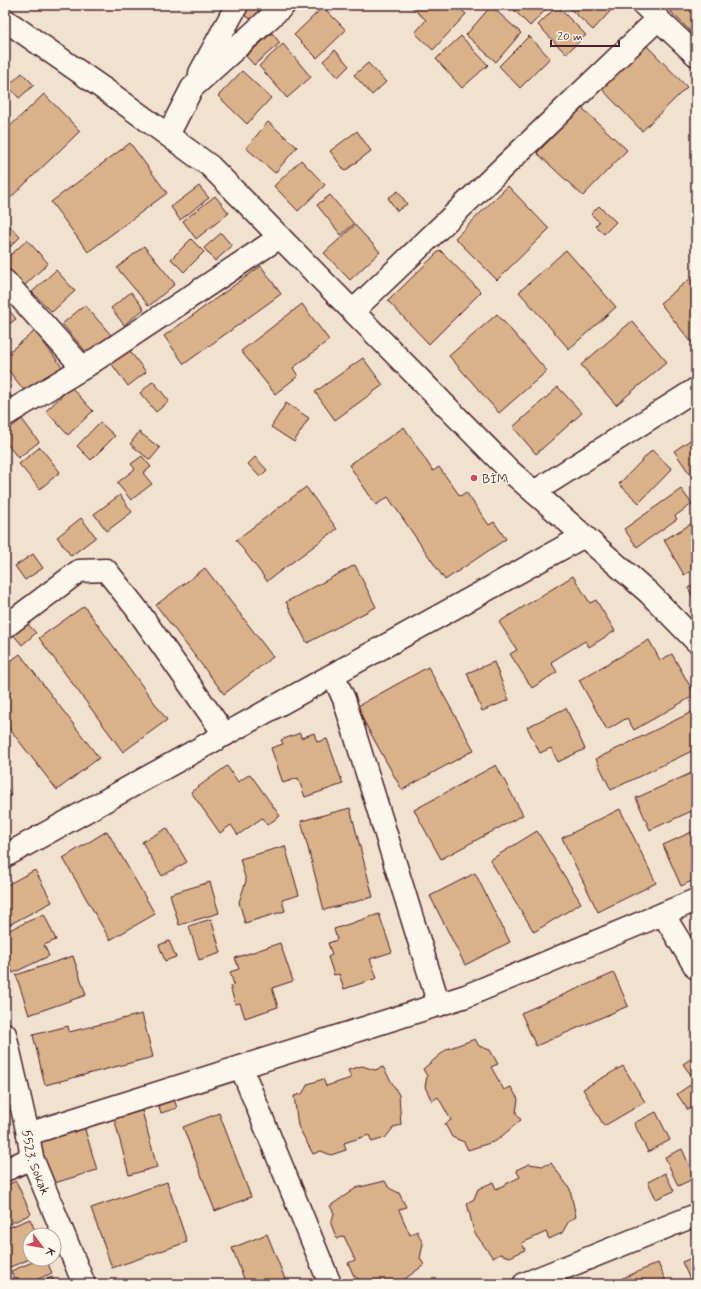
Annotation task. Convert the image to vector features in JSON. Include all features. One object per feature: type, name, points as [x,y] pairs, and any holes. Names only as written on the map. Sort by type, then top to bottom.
[{"type":"street","points":[[168,135],[237,5]]},
{"type":"street","points":[[192,88],[284,5]]},
{"type":"street","points":[[353,311],[651,12],[696,55]]},
{"type":"street","points":[[5,20],[210,166],[510,471],[648,593],[696,641]]},
{"type":"street","points":[[5,415],[83,368],[280,237]]},
{"type":"street","points":[[5,281],[83,368]]},
{"type":"street","points":[[534,492],[696,388]]},
{"type":"street","points":[[5,856],[584,536]]},
{"type":"street","points":[[5,627],[79,571],[106,570],[136,608],[225,735]]},
{"type":"street","points":[[333,675],[344,699],[439,1005]]},
{"type":"street","points":[[28,1134],[466,996],[696,900]]},
{"type":"street","points":[[663,914],[696,968]]},
{"type":"street","name":"5523. Sokak","points":[[5,1034],[32,1158],[84,1284]]},
{"type":"street","points":[[241,1067],[330,1284]]},
{"type":"street","points":[[5,1170],[32,1158]]},
{"type":"street","points":[[524,1284],[696,1215]]},
{"type":"building","points":[[250,5],[262,5],[253,20],[244,15]]},
{"type":"building","points":[[409,5],[456,5],[466,14],[433,50],[415,33],[426,20]]},
{"type":"building","points":[[466,5],[477,5],[471,11]]},
{"type":"building","points":[[509,5],[550,5],[530,26]]},
{"type":"building","points":[[566,5],[616,5],[593,30]]},
{"type":"building","points":[[678,5],[696,5],[696,33],[694,35],[671,12]]},
{"type":"building","points":[[491,6],[521,33],[496,62],[466,35]]},
{"type":"building","points":[[557,6],[586,35],[566,54],[538,25]]},
{"type":"building","points":[[323,7],[346,30],[317,58],[294,35]]},
{"type":"building","points":[[272,33],[280,43],[254,65],[246,56]]},
{"type":"building","points":[[461,36],[488,65],[462,88],[436,59]]},
{"type":"building","points":[[529,36],[550,58],[520,88],[499,66]]},
{"type":"building","points":[[644,43],[687,87],[642,131],[599,86]]},
{"type":"building","points":[[283,44],[311,77],[287,98],[259,66]]},
{"type":"building","points":[[335,50],[349,66],[338,77],[323,61]]},
{"type":"building","points":[[368,63],[386,82],[372,95],[354,75]]},
{"type":"building","points":[[242,71],[271,98],[247,124],[218,96]]},
{"type":"building","points":[[22,73],[34,85],[19,98],[8,86]]},
{"type":"building","points":[[44,94],[80,131],[5,203],[5,131]]},
{"type":"building","points":[[581,107],[627,150],[583,196],[537,153]]},
{"type":"building","points":[[268,122],[297,147],[275,173],[246,148]]},
{"type":"building","points":[[357,131],[371,151],[345,171],[330,151]]},
{"type":"building","points":[[130,143],[167,193],[88,252],[51,202]]},
{"type":"building","points":[[301,160],[325,185],[298,211],[274,186]]},
{"type":"building","points":[[199,186],[209,198],[180,220],[171,207]]},
{"type":"building","points":[[508,186],[549,229],[497,280],[455,238]]},
{"type":"building","points":[[398,191],[407,204],[397,211],[388,198]]},
{"type":"building","points":[[330,195],[354,224],[341,235],[317,205]]},
{"type":"building","points":[[215,196],[229,213],[196,239],[183,221]]},
{"type":"building","points":[[599,206],[616,222],[604,234],[595,226],[599,222],[591,214]]},
{"type":"building","points":[[5,221],[20,237],[5,252]]},
{"type":"building","points":[[355,225],[380,252],[350,280],[324,253]]},
{"type":"building","points":[[221,233],[232,246],[215,261],[204,248]]},
{"type":"building","points":[[191,239],[204,252],[184,272],[171,259]]},
{"type":"building","points":[[27,240],[48,263],[23,287],[5,267],[5,260]]},
{"type":"building","points":[[144,246],[175,284],[149,306],[117,268]]},
{"type":"building","points":[[440,250],[481,292],[429,344],[388,301]]},
{"type":"building","points":[[566,250],[616,307],[569,349],[519,292]]},
{"type":"building","points":[[261,266],[281,294],[184,364],[164,336]]},
{"type":"building","points":[[56,270],[75,291],[52,312],[32,292]]},
{"type":"building","points":[[696,274],[696,348],[660,303]]},
{"type":"building","points":[[131,292],[144,309],[124,325],[111,308]]},
{"type":"building","points":[[302,304],[329,340],[293,368],[298,376],[275,394],[241,351]]},
{"type":"building","points":[[5,305],[16,319],[5,327]]},
{"type":"building","points":[[85,305],[111,335],[88,354],[62,324]]},
{"type":"building","points":[[497,314],[547,371],[499,413],[449,356]]},
{"type":"building","points":[[632,321],[667,362],[616,405],[581,365]]},
{"type":"building","points":[[35,331],[62,367],[27,394],[5,366],[5,355]]},
{"type":"building","points":[[125,345],[146,372],[128,386],[108,359]]},
{"type":"building","points":[[363,358],[383,385],[335,420],[315,392]]},
{"type":"building","points":[[153,381],[169,401],[156,412],[140,393]]},
{"type":"building","points":[[71,387],[93,411],[68,435],[46,411]]},
{"type":"building","points":[[558,387],[582,413],[536,454],[513,427]]},
{"type":"building","points":[[5,388],[11,396],[5,400]]},
{"type":"building","points":[[286,403],[309,418],[294,442],[271,427]]},
{"type":"building","points":[[22,419],[39,442],[18,458],[5,441],[5,432]]},
{"type":"building","points":[[100,422],[115,436],[91,460],[77,446]]},
{"type":"building","points":[[404,427],[433,471],[439,467],[460,496],[466,492],[489,525],[494,522],[506,539],[445,580],[388,497],[376,505],[349,465]]},
{"type":"building","points":[[139,432],[160,448],[150,460],[130,444]]},
{"type":"building","points":[[696,436],[696,483],[674,451]]},
{"type":"building","points":[[40,447],[60,472],[40,489],[19,464]]},
{"type":"building","points":[[652,450],[672,469],[639,503],[619,484]]},
{"type":"building","points":[[142,456],[151,467],[143,473],[152,484],[131,500],[117,483],[135,469],[131,464]]},
{"type":"building","points":[[255,457],[267,470],[260,477],[248,464]]},
{"type":"building","points":[[306,487],[337,529],[267,581],[236,540]]},
{"type":"building","points":[[681,489],[692,504],[675,516],[677,519],[637,547],[624,529]]},
{"type":"building","points":[[120,495],[132,512],[107,531],[94,514]]},
{"type":"building","points":[[81,518],[96,537],[71,556],[57,537]]},
{"type":"building","points":[[696,521],[696,568],[684,575],[664,540]]},
{"type":"building","points":[[33,554],[43,568],[25,580],[15,566]]},
{"type":"building","points":[[355,565],[376,607],[307,643],[286,602]]},
{"type":"building","points":[[205,568],[273,657],[224,694],[156,605]]},
{"type":"building","points":[[573,576],[590,603],[596,600],[615,631],[589,647],[585,641],[551,662],[557,672],[532,688],[510,654],[517,650],[499,622]]},
{"type":"building","points":[[696,583],[696,602],[688,588]]},
{"type":"building","points":[[84,606],[167,720],[123,752],[39,638]]},
{"type":"building","points":[[24,620],[36,633],[22,645],[11,632]]},
{"type":"building","points":[[649,640],[660,660],[672,654],[695,695],[634,730],[627,718],[607,730],[579,680]]},
{"type":"building","points":[[20,654],[99,758],[57,790],[5,723],[5,665]]},
{"type":"building","points":[[494,662],[509,700],[482,711],[467,673]]},
{"type":"building","points":[[428,667],[474,750],[402,790],[356,707]]},
{"type":"building","points":[[566,708],[585,749],[558,762],[551,748],[540,753],[527,727]]},
{"type":"building","points":[[696,710],[696,749],[611,790],[596,759]]},
{"type":"building","points":[[300,733],[301,738],[314,733],[317,742],[327,739],[343,784],[305,797],[298,778],[283,783],[271,748],[283,744],[281,740]]},
{"type":"building","points":[[496,765],[523,815],[441,859],[414,810]]},
{"type":"building","points":[[227,766],[238,782],[250,774],[280,816],[267,825],[262,818],[238,835],[231,825],[220,833],[191,792]]},
{"type":"building","points":[[696,771],[696,809],[650,830],[636,798]]},
{"type":"building","points":[[5,786],[11,794],[5,798]]},
{"type":"building","points":[[350,808],[373,897],[324,910],[301,821]]},
{"type":"building","points":[[620,809],[656,883],[598,912],[562,838]]},
{"type":"building","points":[[167,828],[187,862],[162,876],[142,842]]},
{"type":"building","points":[[696,830],[696,879],[681,886],[663,845]]},
{"type":"building","points":[[107,831],[155,914],[110,940],[63,858]]},
{"type":"building","points":[[537,831],[581,903],[534,932],[490,860]]},
{"type":"building","points":[[285,846],[299,895],[282,900],[285,911],[245,923],[239,902],[246,881],[240,859]]},
{"type":"building","points":[[35,870],[52,902],[5,927],[5,886]]},
{"type":"building","points":[[475,873],[510,942],[465,965],[430,896]]},
{"type":"building","points":[[210,882],[219,913],[179,925],[170,894]]},
{"type":"building","points":[[44,914],[56,940],[44,945],[49,956],[13,973],[5,955],[5,932]]},
{"type":"building","points":[[379,914],[392,952],[370,959],[377,978],[344,989],[339,974],[334,975],[328,957],[332,955],[328,943],[337,940],[334,929]]},
{"type":"building","points":[[211,919],[221,953],[199,960],[189,926]]},
{"type":"building","points":[[169,941],[176,957],[165,961],[159,945]]},
{"type":"building","points":[[280,943],[293,981],[272,988],[278,1007],[245,1018],[240,1003],[235,1004],[230,986],[234,985],[230,972],[239,969],[235,958]]},
{"type":"building","points":[[73,956],[86,995],[29,1015],[16,975]]},
{"type":"building","points":[[614,973],[628,1006],[536,1046],[521,1013]]},
{"type":"building","points":[[142,1014],[153,1057],[45,1085],[33,1035],[68,1026],[69,1032]]},
{"type":"building","points":[[475,1039],[479,1046],[490,1050],[498,1064],[491,1067],[504,1090],[511,1087],[518,1099],[516,1113],[521,1120],[496,1141],[468,1150],[464,1142],[452,1137],[445,1124],[451,1120],[438,1097],[432,1101],[425,1087],[427,1076],[423,1069],[447,1049]]},
{"type":"building","points":[[692,1058],[696,1064],[696,1076],[693,1078],[683,1064]]},
{"type":"building","points":[[362,1066],[375,1070],[383,1067],[399,1095],[401,1125],[394,1127],[385,1138],[372,1142],[369,1135],[344,1143],[346,1150],[331,1155],[321,1151],[313,1154],[298,1126],[294,1096],[302,1094],[308,1084],[323,1079],[326,1086],[351,1078],[348,1070]]},
{"type":"building","points":[[623,1066],[645,1102],[604,1126],[583,1089]]},
{"type":"building","points":[[696,1081],[696,1105],[688,1110],[677,1094]]},
{"type":"building","points":[[173,1096],[177,1108],[161,1113],[157,1101]]},
{"type":"building","points":[[141,1107],[157,1167],[129,1175],[113,1114]]},
{"type":"building","points":[[656,1112],[670,1140],[648,1152],[634,1123]]},
{"type":"building","points":[[219,1113],[251,1197],[215,1211],[183,1127]]},
{"type":"building","points":[[84,1126],[97,1170],[48,1185],[34,1141]]},
{"type":"building","points":[[682,1149],[695,1178],[678,1186],[665,1157]]},
{"type":"building","points":[[551,1163],[570,1189],[576,1217],[569,1221],[562,1233],[549,1239],[546,1232],[522,1243],[525,1250],[510,1257],[500,1254],[493,1258],[474,1232],[467,1203],[474,1199],[478,1189],[493,1182],[496,1189],[520,1177],[516,1170],[529,1164],[543,1166]]},
{"type":"building","points":[[665,1173],[674,1191],[656,1199],[648,1182]]},
{"type":"building","points":[[16,1181],[31,1214],[5,1226],[5,1186]]},
{"type":"building","points":[[385,1181],[389,1188],[399,1193],[406,1207],[399,1210],[410,1235],[417,1231],[423,1244],[420,1258],[424,1265],[398,1284],[366,1284],[354,1276],[348,1263],[355,1260],[344,1236],[337,1239],[331,1224],[334,1213],[330,1206],[356,1188]]},
{"type":"building","points":[[167,1182],[187,1242],[112,1268],[91,1208]]},
{"type":"building","points":[[30,1219],[34,1227],[22,1227],[22,1262],[5,1269],[5,1229]]},
{"type":"building","points":[[267,1234],[287,1284],[246,1284],[232,1248]]},
{"type":"building","points":[[696,1256],[696,1282],[692,1284],[682,1262]]},
{"type":"building","points":[[658,1263],[667,1284],[609,1284]]},
{"type":"building","points":[[22,1266],[49,1267],[52,1273],[27,1284],[16,1284],[11,1271]]},
{"type":"building","points":[[52,1277],[55,1284],[41,1284],[40,1282]]},
{"type":"place","name":"BİM","points":[[474,478]]}]
